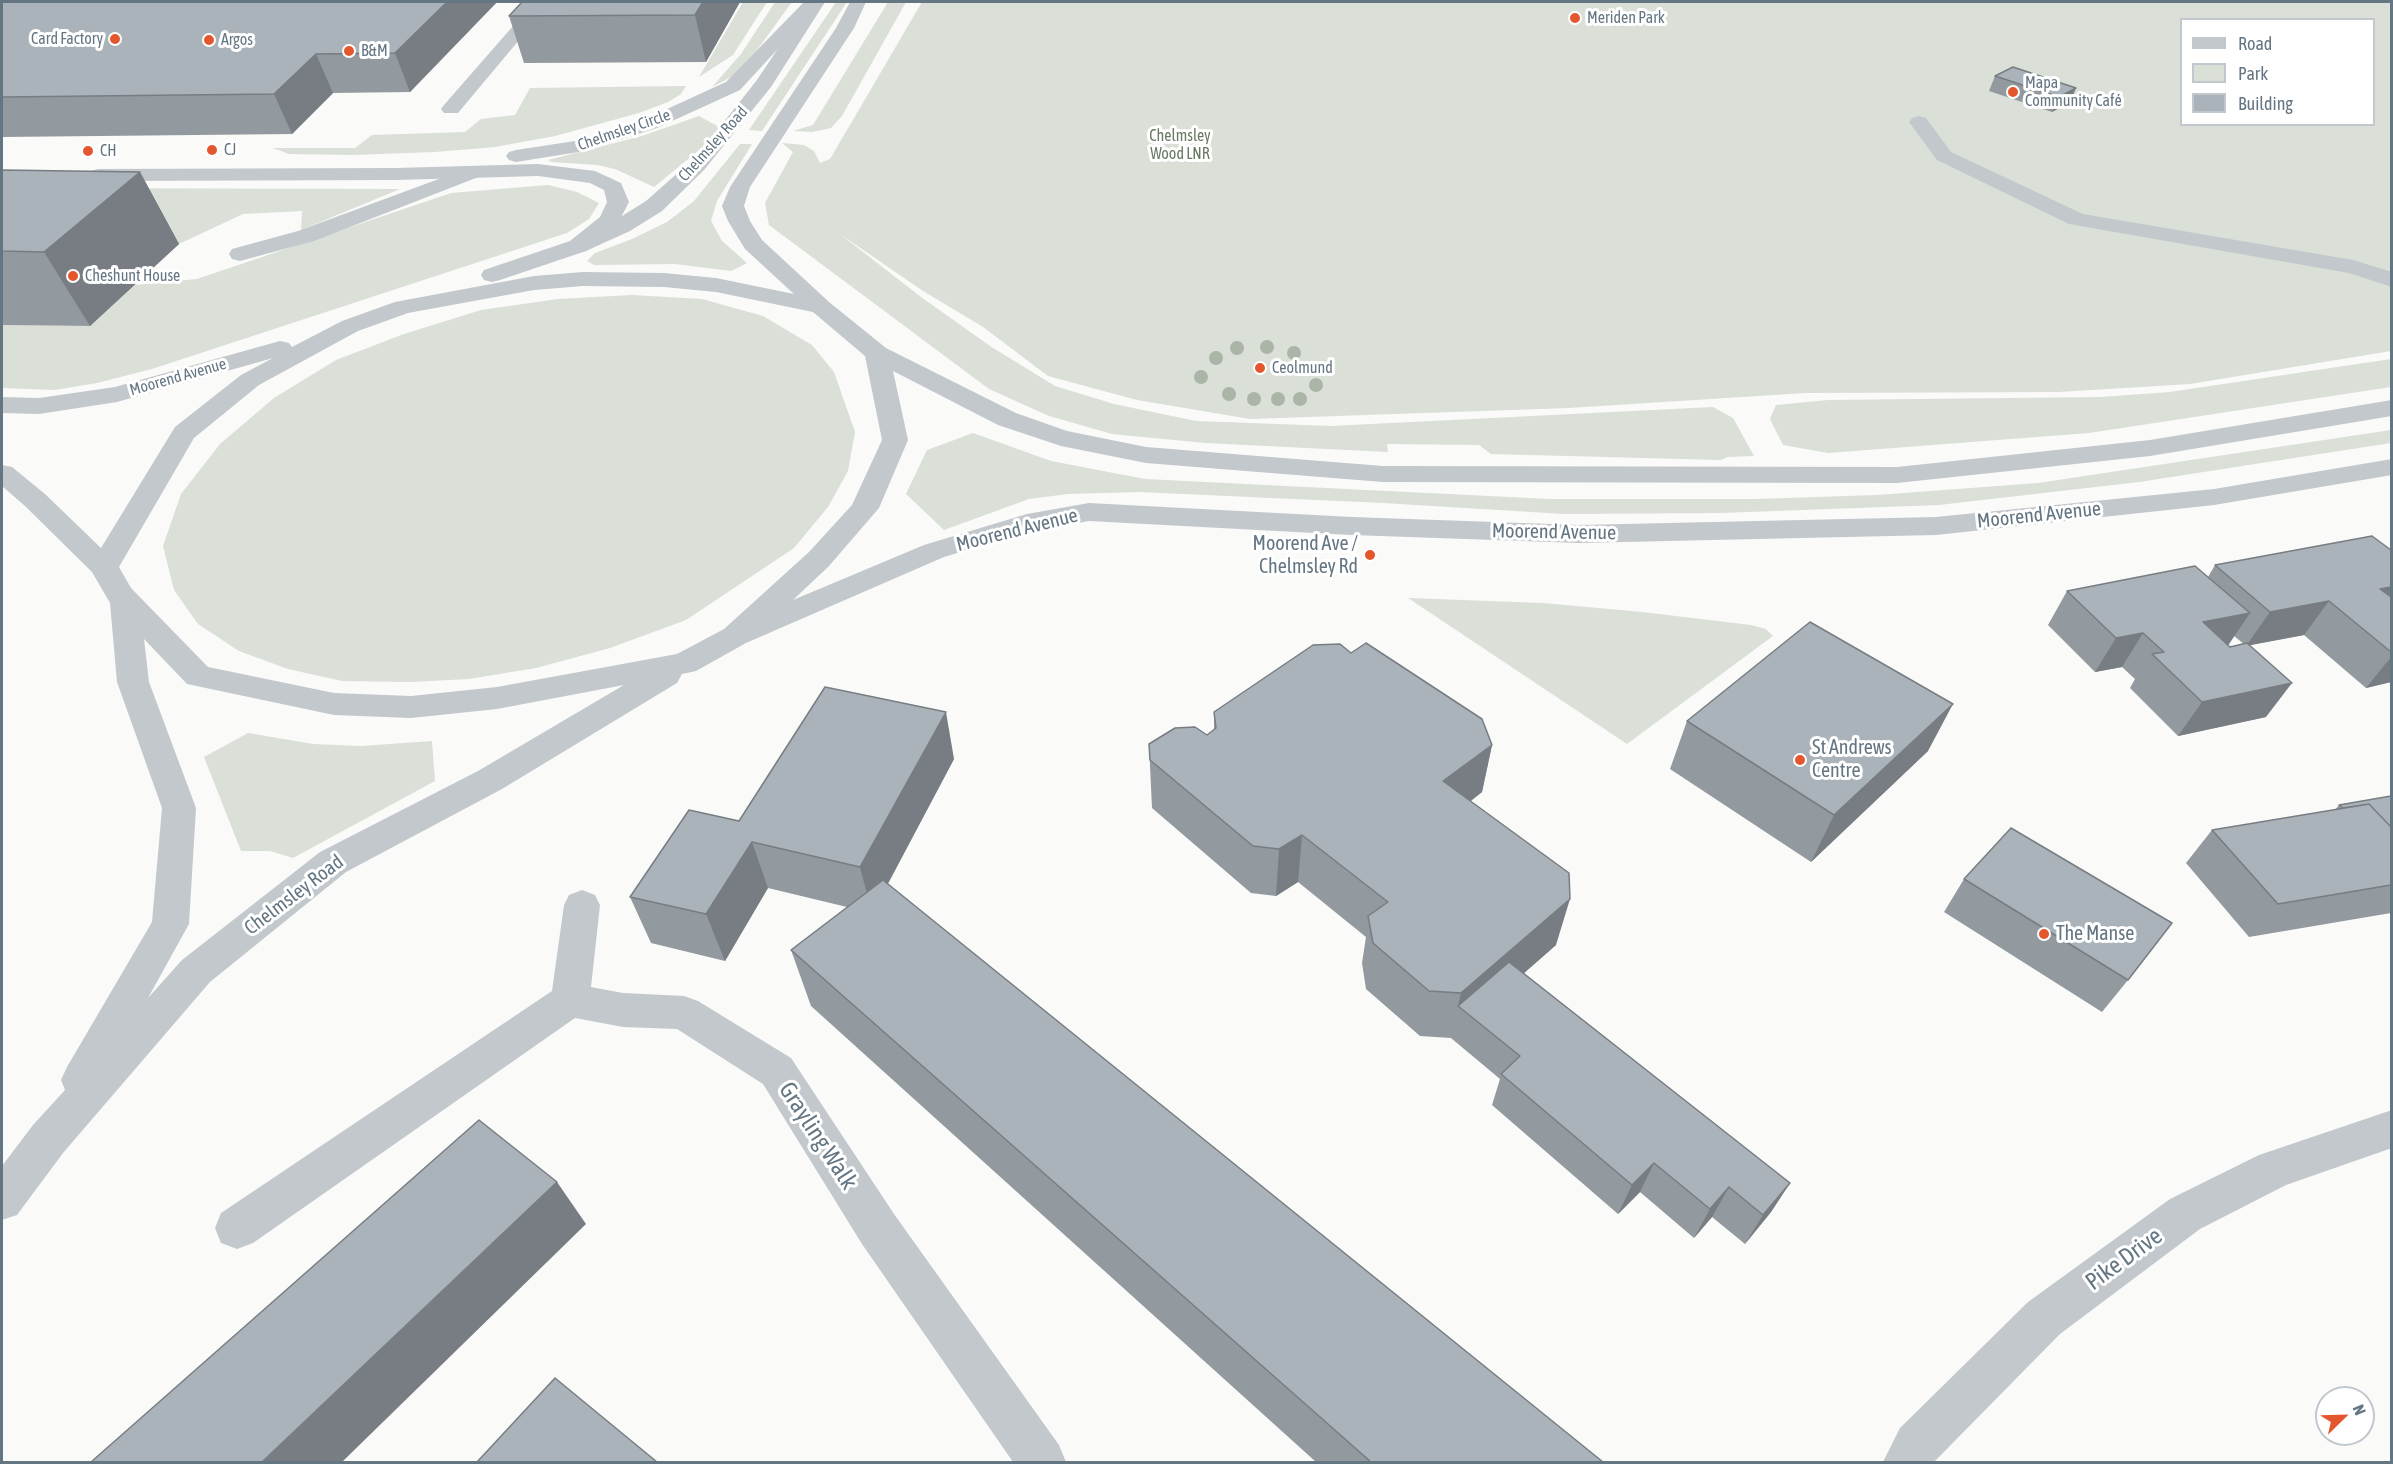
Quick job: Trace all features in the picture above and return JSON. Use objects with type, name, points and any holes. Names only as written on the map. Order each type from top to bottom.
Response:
[{"type":"street","points":[[451,109],[543,2]]},
{"type":"street","name":"Chelmsley Circle","points":[[396,174],[578,147],[651,124],[733,86],[815,2]]},
{"type":"street","name":"Chelmsley Road","points":[[403,307],[578,246],[622,226],[654,206],[697,166],[764,83],[815,2]]},
{"type":"street","name":"Chelmsley Road","points":[[821,307],[753,244],[733,206],[740,187],[844,28],[858,2]]},
{"type":"street","points":[[1919,122],[1944,156],[2077,219],[2353,267],[2391,280]]},
{"type":"street","name":"Chelmsley Circle","points":[[84,175],[396,174],[538,170],[595,177],[614,187],[618,202],[609,220],[578,246]]},
{"type":"street","points":[[240,254],[306,236],[474,172]]},
{"type":"street","points":[[104,567],[184,433],[250,380],[350,326],[403,307],[534,283],[583,279],[664,280],[716,285],[821,307],[877,353],[1007,419],[1061,438],[1146,455],[1383,474],[1897,475],[2150,448],[2391,408]]},
{"type":"street","name":"Moorend Avenue","points":[[2,405],[39,406],[117,394],[350,326]]},
{"type":"street","points":[[735,636],[819,559],[865,508],[895,440],[877,353]]},
{"type":"street","name":"Moorend Avenue","points":[[735,636],[934,551],[1027,523],[1089,512],[1352,526],[1579,534],[1936,526],[2214,497],[2391,467]]},
{"type":"street","points":[[2,473],[35,500],[104,567],[125,600],[198,676],[334,704],[411,707],[497,698],[685,663]]},
{"type":"street","name":"Chelmsley Road","points":[[48,1139],[170,924],[179,808],[133,682],[125,600]]},
{"type":"street","name":"Chelmsley Road","points":[[2,1200],[48,1139],[196,971],[333,862],[490,780],[685,663],[735,636]]},
{"type":"street","points":[[237,1228],[570,1000],[582,905]]},
{"type":"street","name":"Grayling Walk","points":[[570,1000],[623,1010],[684,1013],[777,1071],[878,1229],[1042,1462]]},
{"type":"street","name":"Pike Drive","points":[[1907,1462],[1917,1444],[2044,1318],[2185,1214],[2274,1169],[2391,1129]]},
{"type":"green space","points":[[743,2],[767,2],[733,55],[699,77]]},
{"type":"green space","points":[[775,2],[792,2],[757,50],[733,76],[712,87],[741,54]]},
{"type":"green space","points":[[836,2],[847,2],[762,131],[749,130]]},
{"type":"green space","points":[[888,2],[906,2],[842,116],[831,128],[812,132],[793,131],[813,125]]},
{"type":"green space","name":"Meriden Park","points":[[922,2],[2391,2],[2391,351],[2190,384],[2058,392],[1805,393],[1569,408],[1250,419],[1137,400],[1048,376],[983,327],[923,291],[840,234],[921,297],[990,346],[1055,386],[1114,404],[1196,421],[1331,426],[1713,407],[1733,418],[1754,456],[1728,457],[1721,460],[1491,454],[1479,445],[1387,444],[1388,452],[1205,443],[1112,434],[1049,416],[989,389],[769,225],[765,203],[793,152],[782,143],[804,145],[814,151],[820,163],[830,159]]},
{"type":"green space","points":[[686,86],[681,94],[668,102],[639,113],[555,136],[495,147],[352,155],[289,154],[273,148],[355,148],[372,135],[465,132],[481,119],[515,115],[530,88]]},
{"type":"green space","points":[[699,116],[721,128],[704,146],[654,187],[615,169],[548,160],[642,136]]},
{"type":"green space","points":[[740,144],[752,144],[717,201],[711,221],[722,241],[747,263],[731,271],[675,264],[594,265],[587,261],[595,253],[667,222],[694,201]]},
{"type":"green space","points":[[548,185],[577,192],[599,203],[589,219],[567,233],[152,369],[97,383],[55,390],[2,388],[2,325],[90,326],[135,285],[197,279],[451,193]]},
{"type":"green space","points":[[2,188],[400,189],[301,230],[302,211],[243,214],[179,244]]},
{"type":"green space","points":[[632,295],[702,299],[763,316],[812,345],[834,372],[855,432],[848,471],[828,507],[794,548],[686,620],[610,648],[536,668],[469,679],[410,682],[342,681],[288,669],[239,651],[198,624],[174,590],[163,546],[181,494],[220,444],[274,398],[336,360],[404,334],[481,310],[558,299]]},
{"type":"green space","points":[[2391,359],[2391,387],[2089,433],[1828,453],[1783,445],[1770,419],[1776,405],[1828,400],[2101,397],[2170,392]]},
{"type":"green space","points":[[2391,430],[2391,443],[2139,482],[1939,505],[1721,513],[1564,514],[1139,492],[1068,494],[1029,499],[944,530],[906,494],[927,450],[973,433],[1051,461],[1145,479],[1549,499],[1757,499],[1877,495],[2038,483]]},
{"type":"green space","points":[[1408,598],[1543,603],[1642,612],[1751,625],[1766,629],[1773,636],[1627,744]]},
{"type":"green space","points":[[248,733],[313,744],[361,746],[432,741],[435,781],[293,858],[270,851],[241,851],[204,757]]},
{"type":"building","points":[[2,2],[447,2],[395,53],[316,54],[274,94],[2,97]]},
{"type":"building","points":[[522,2],[703,2],[695,15],[509,16]]},
{"type":"building","points":[[2013,67],[2076,88],[2059,97],[1995,76]]},
{"type":"building","points":[[2,170],[140,172],[44,252],[2,251]]},
{"type":"building","points":[[2372,536],[2391,550],[2391,587],[2380,589],[2391,597],[2391,652],[2329,601],[2270,612],[2215,565]]},
{"type":"building","points":[[2195,566],[2250,613],[2203,622],[2230,647],[2247,643],[2292,683],[2202,702],[2152,654],[2164,652],[2143,633],[2116,638],[2067,591]]},
{"type":"building","points":[[1810,622],[1953,704],[1834,815],[1687,721]]},
{"type":"building","points":[[1366,643],[1482,719],[1492,745],[1443,781],[1569,873],[1570,899],[1461,993],[1429,991],[1373,943],[1368,916],[1388,902],[1302,835],[1279,849],[1253,846],[1150,760],[1149,744],[1175,728],[1195,727],[1207,735],[1216,728],[1214,712],[1313,645],[1340,644],[1351,653]]},
{"type":"building","points":[[825,687],[946,712],[860,867],[752,842],[706,914],[630,897],[689,810],[739,821]]},
{"type":"building","points":[[2391,796],[2391,827],[2369,804],[2343,808],[2339,805]]},
{"type":"building","points":[[2369,804],[2391,827],[2391,885],[2278,904],[2212,830]]},
{"type":"building","points":[[2011,828],[2172,923],[2128,980],[1964,879]]},
{"type":"building","points":[[883,880],[1603,1462],[1371,1462],[791,950]]},
{"type":"building","points":[[1509,962],[1790,1183],[1763,1215],[1729,1187],[1710,1209],[1654,1163],[1632,1185],[1501,1074],[1520,1056],[1458,1006]]},
{"type":"building","points":[[479,1120],[557,1182],[262,1462],[91,1462]]},
{"type":"building","points":[[555,1378],[657,1462],[477,1462]]},
{"type":"place","name":"Meriden Park","points":[[1575,18]]},
{"type":"place","name":"Card Factory","points":[[115,39]]},
{"type":"place","name":"Argos","points":[[209,40]]},
{"type":"place","name":"B&M","points":[[349,51]]},
{"type":"place","name":"Mapa Community Café","points":[[2013,92]]},
{"type":"place","name":"CJ","points":[[212,150]]},
{"type":"place","name":"CH","points":[[88,151]]},
{"type":"place","name":"Cheshunt House","points":[[73,276]]},
{"type":"place","name":"Ceolmund","points":[[1260,368]]},
{"type":"place","name":"Moorend Ave / Chelmsley Rd","points":[[1370,555]]},
{"type":"place","name":"St Andrews Centre","points":[[1800,760]]},
{"type":"place","name":"The Manse","points":[[2044,934]]},
{"type":"park label","name":"Chelmsley Wood LNR","points":[[1180,145]]}]
